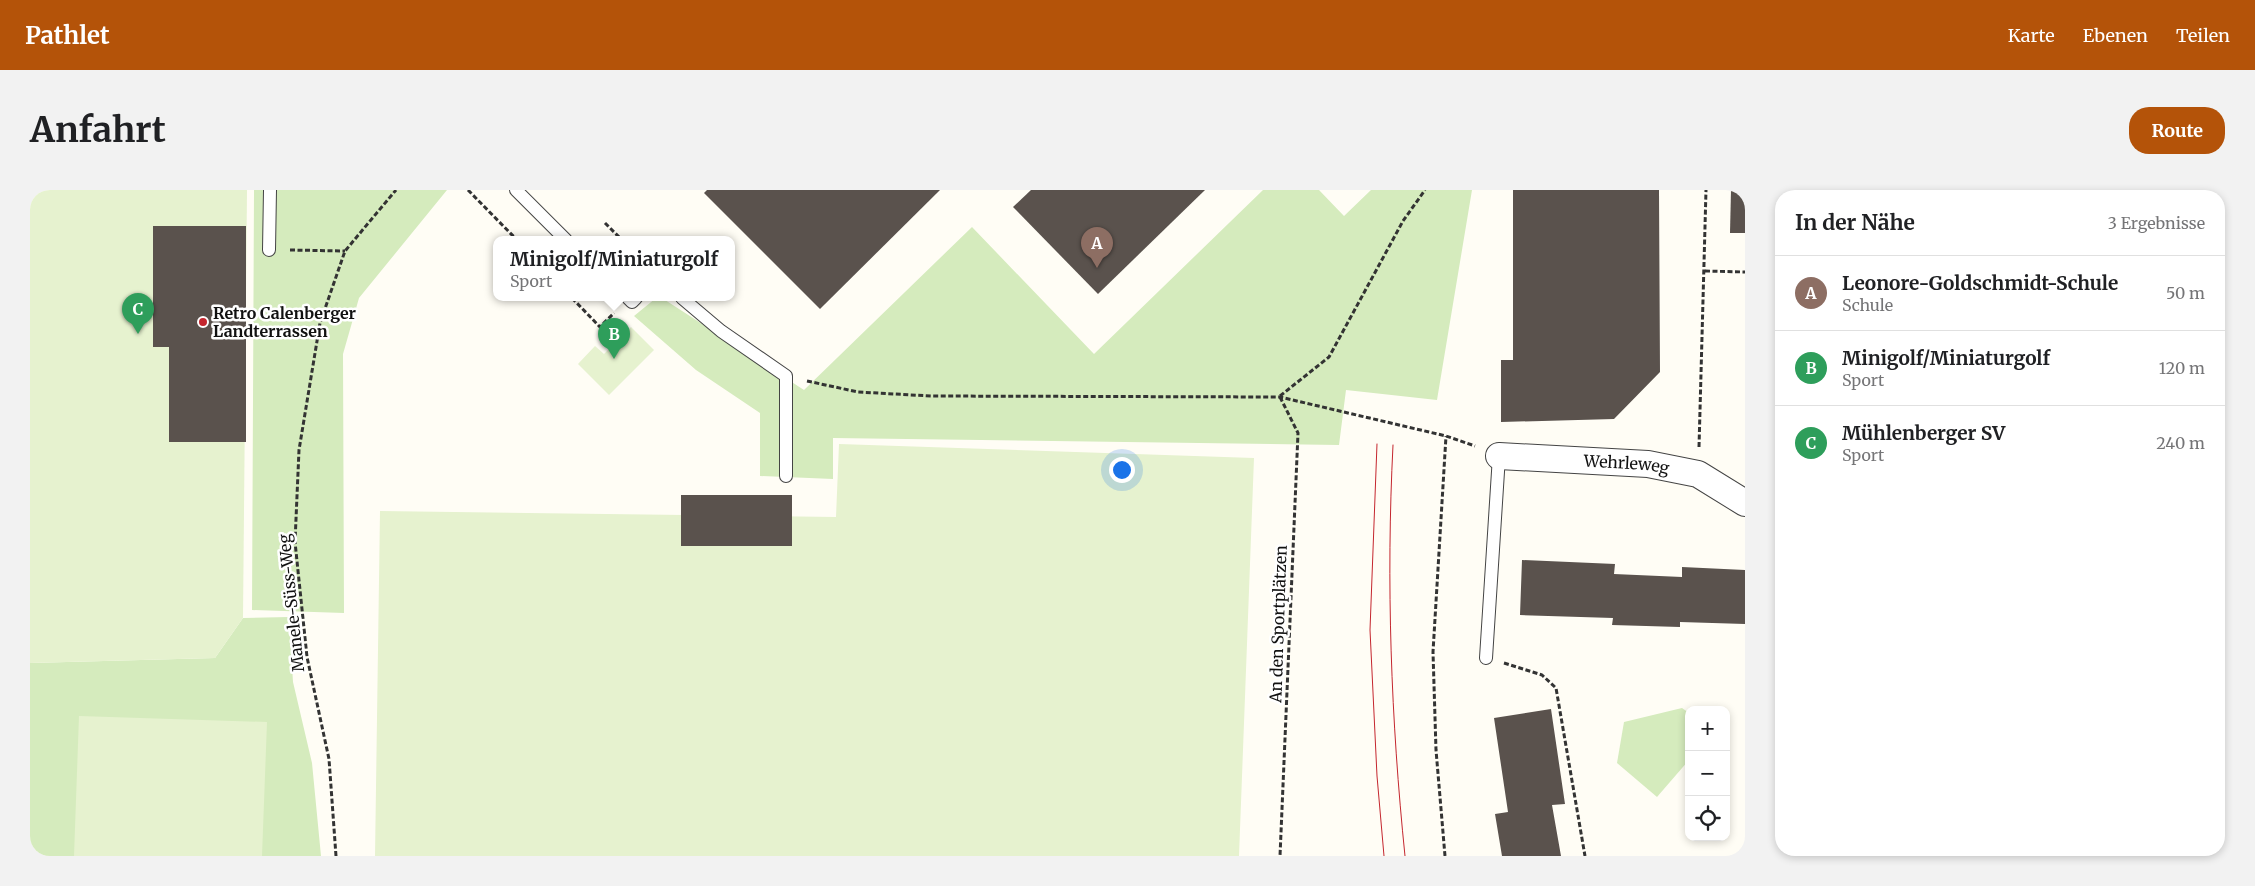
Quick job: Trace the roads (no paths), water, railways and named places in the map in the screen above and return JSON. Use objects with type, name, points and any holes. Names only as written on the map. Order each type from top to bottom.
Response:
[{"type":"street","name":"Wehrleweg","points":[[1499,456],[1648,464],[1698,474],[1745,503]]},
{"type":"lane","points":[[269,250],[270,190]]},
{"type":"lane","points":[[516,190],[562,236]]},
{"type":"lane","points":[[686,301],[721,331],[786,376],[786,476]]},
{"type":"lane","points":[[1486,658],[1499,456]]},
{"type":"tram line","points":[[1377,444],[1370,630],[1377,776],[1384,856]]},
{"type":"tram line","points":[[1393,445],[1390,548],[1391,651],[1396,754],[1405,856]]},
{"type":"place","name":"Leonore-Goldschmidt-Schule","points":[[1097,268]]},
{"type":"place","name":"Retro Calenberger Landterrassen","points":[[203,322]]},
{"type":"place","name":"Mühlenberger SV","points":[[138,334]]},
{"type":"place","name":"Minigolf/Miniaturgolf","points":[[614,359]]}]
